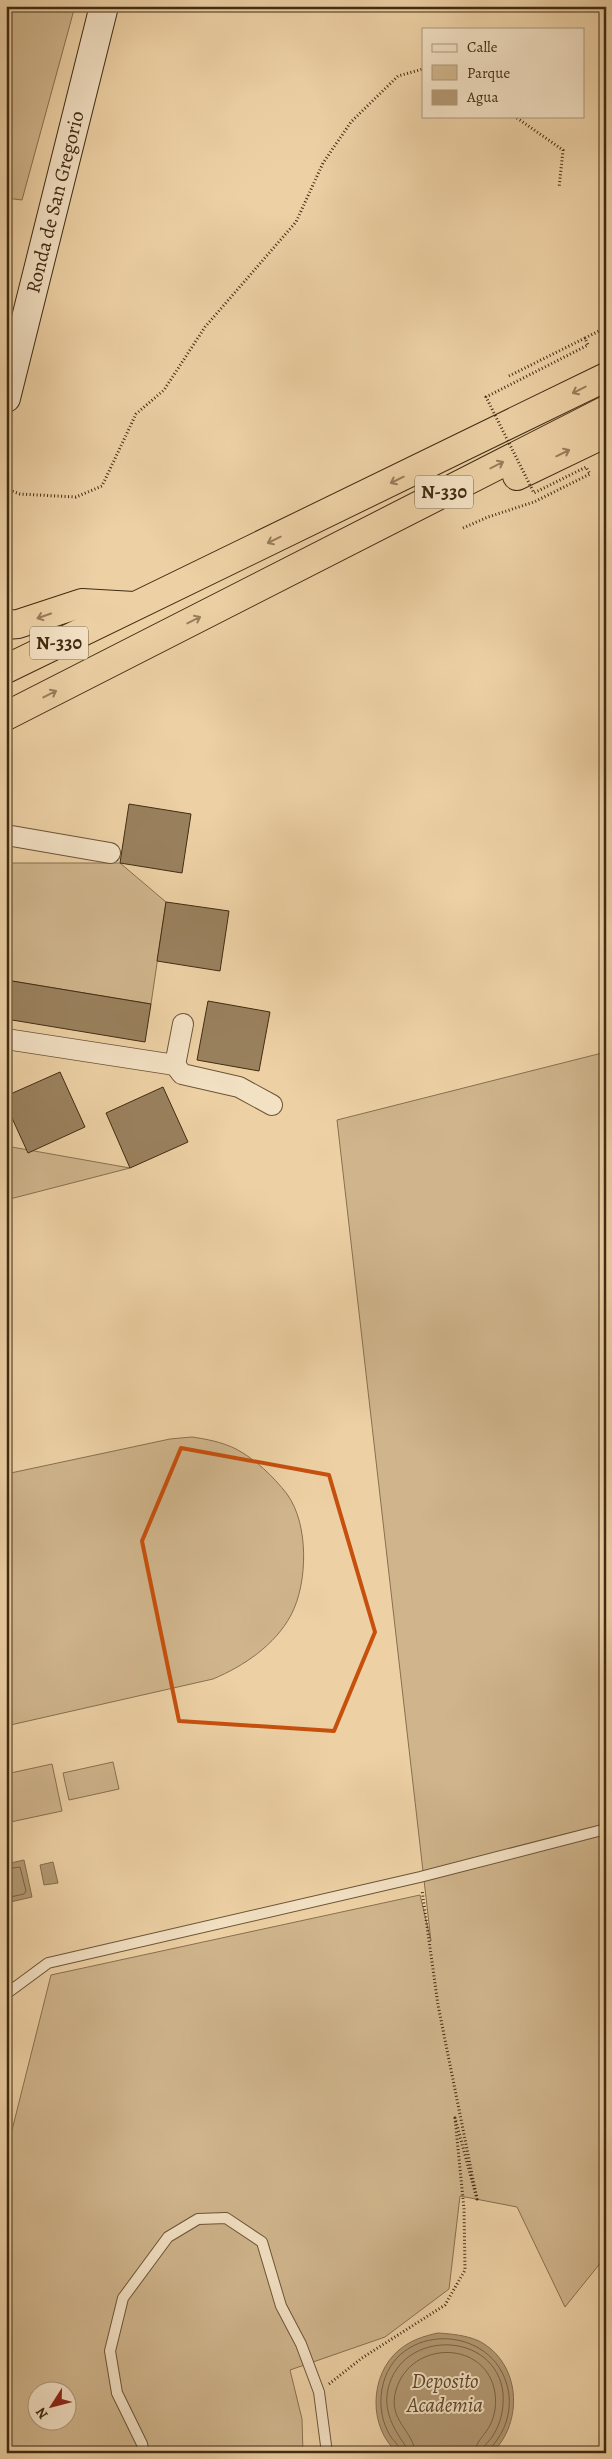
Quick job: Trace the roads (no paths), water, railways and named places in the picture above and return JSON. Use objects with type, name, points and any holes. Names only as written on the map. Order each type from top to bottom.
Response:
[{"type":"highway","name":"N-330","points":[[6,669],[606,377]]},
{"type":"highway","name":"N-330","points":[[6,716],[606,410]]},
{"type":"highway","points":[[283,575],[351,557],[606,432]]},
{"type":"highway","points":[[6,625],[18,624],[82,603],[136,606]]},
{"type":"street","name":"Ronda de San Gregorio","points":[[6,398],[104,6]]},
{"type":"street","points":[[6,835],[110,852]]},
{"type":"street","points":[[175,1065],[183,1024]]},
{"type":"street","points":[[6,1039],[175,1065],[182,1074],[239,1087],[272,1105]]},
{"type":"lane","points":[[6,1994],[48,1962],[420,1877],[606,1829]]},
{"type":"lane","points":[[144,2453],[142,2444],[117,2393],[110,2351],[123,2298],[168,2237],[198,2219],[226,2218],[262,2242],[281,2306],[301,2344],[319,2392],[327,2453]]},
{"type":"water","points":[[24,1860],[32,1897],[6,1903],[6,1864]]},
{"type":"water","points":[[53,1862],[58,1883],[44,1885],[40,1865]]},
{"type":"water","name":"Deposito Academia","points":[[438,2333],[464,2336],[479,2341],[493,2351],[503,2363],[510,2378],[513,2410],[509,2426],[502,2440],[492,2453],[398,2453],[388,2442],[381,2430],[376,2402],[382,2373],[389,2361],[399,2350],[408,2344]]}]
